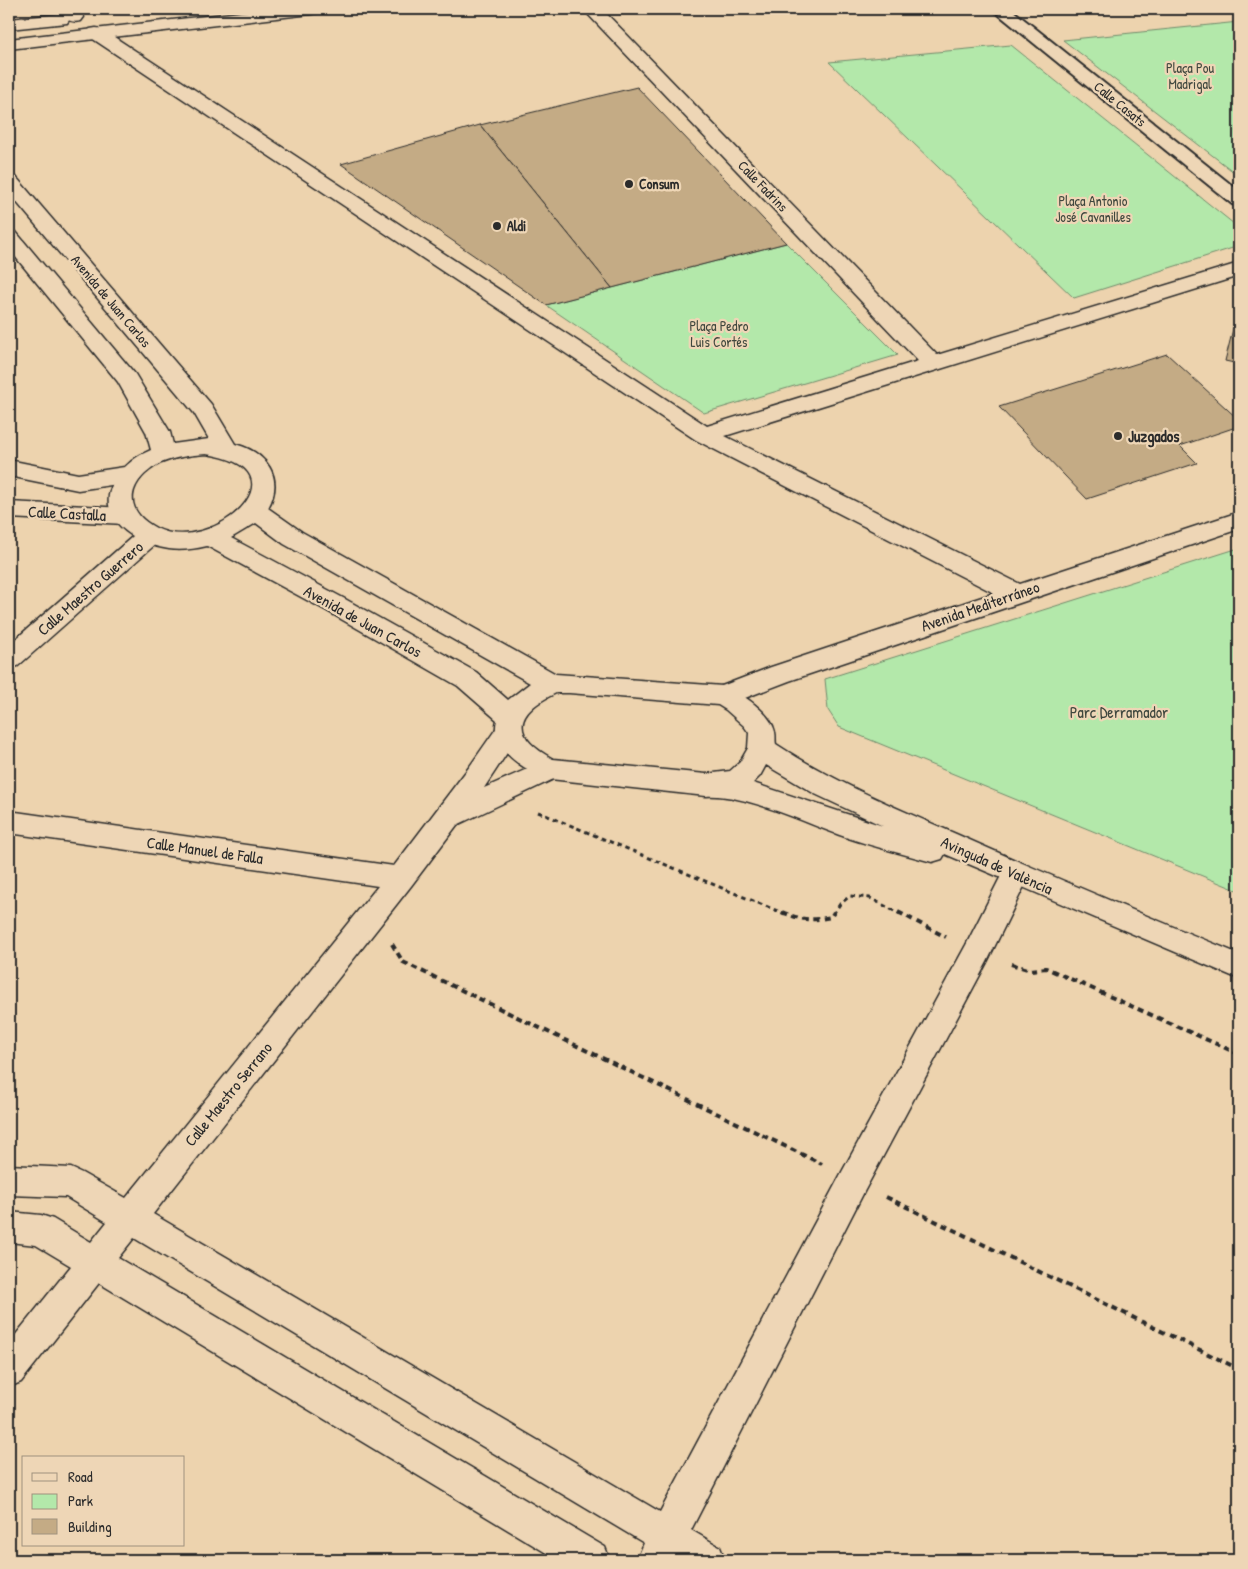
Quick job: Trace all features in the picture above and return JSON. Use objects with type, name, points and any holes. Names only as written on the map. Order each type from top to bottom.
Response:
[{"type":"street","points":[[9,44],[96,24],[311,9]]},
{"type":"street","name":"Calle Fadrins","points":[[592,9],[933,364]]},
{"type":"street","name":"Calle Casats","points":[[1001,9],[1239,200]]},
{"type":"street","points":[[9,24],[70,13],[96,24],[704,435],[1018,594]]},
{"type":"street","name":"Avenida de Juan Carlos","points":[[9,181],[203,409],[226,449]]},
{"type":"street","points":[[9,236],[127,379],[158,432],[164,453]]},
{"type":"street","points":[[704,435],[1239,269]]},
{"type":"street","points":[[206,446],[226,449],[244,456],[255,464],[262,474],[264,486],[262,498],[255,510],[244,521],[228,531],[208,538],[188,540],[149,536],[136,528],[125,516],[120,502],[122,488],[131,474],[146,462],[164,453],[185,447],[206,446]]},
{"type":"street","points":[[9,468],[78,482],[131,474]]},
{"type":"street","name":"Calle Castalla","points":[[9,510],[125,516]]},
{"type":"street","points":[[255,510],[293,538],[553,684],[569,683],[722,696],[745,712],[762,732],[762,749],[755,762],[740,778],[721,784],[706,785],[550,770]]},
{"type":"street","name":"Avenida Mediterráneo","points":[[722,696],[780,674],[1239,520]]},
{"type":"street","name":"Calle Maestro Guerrero","points":[[9,659],[149,536]]},
{"type":"street","name":"Avenida de Juan Carlos","points":[[208,538],[336,605],[467,679],[509,723],[522,752],[542,767],[550,770]]},
{"type":"street","name":"Calle Maestro Serrano","points":[[9,1370],[128,1218],[401,878],[480,773],[509,723],[529,698],[553,684]]},
{"type":"street","name":"Avinguda de València","points":[[762,749],[782,763],[870,808],[1016,874],[1239,967]]},
{"type":"street","name":"Calle Maestro Serrano","points":[[447,818],[550,770]]},
{"type":"street","points":[[661,1549],[854,1180],[977,953],[1016,874],[857,830],[781,802],[721,784]]},
{"type":"street","name":"Calle Manuel de Falla","points":[[9,822],[401,878]]},
{"type":"street","points":[[9,1180],[70,1183],[661,1549],[707,1560]]},
{"type":"street","points":[[9,1227],[40,1230],[592,1560]]},
{"type":"path","points":[[530,810],[548,815],[796,918],[812,921],[832,918],[840,904],[850,896],[870,898],[977,953],[1031,970],[1046,968],[1239,1054]]},
{"type":"path","points":[[393,936],[392,943],[403,962],[1239,1369]]},
{"type":"green space","name":"Plaça Pou Madrigal","points":[[1239,22],[1239,176],[1063,40]]},
{"type":"green space","name":"Plaça Antonio José Cavanilles","points":[[1011,45],[1239,228],[1239,246],[1074,298],[829,62]]},
{"type":"green space","name":"Plaça Pedro Luis Cortés","points":[[786,243],[898,355],[704,413],[546,305]]},
{"type":"green space","name":"Parc Derramador","points":[[1239,548],[1239,891],[839,727],[828,710],[825,679]]},
{"type":"building","name":"Consum","points":[[637,87],[786,243],[612,288],[480,125]]},
{"type":"building","name":"Aldi","points":[[480,125],[612,288],[546,305],[341,164]]},
{"type":"building","points":[[1239,305],[1239,364],[1225,361]]},
{"type":"building","name":"Juzgados","points":[[1167,354],[1239,420],[1239,426],[1180,446],[1197,463],[1087,499],[999,407]]},
{"type":"place","name":"Consum","points":[[629,184]]},
{"type":"place","name":"Aldi","points":[[497,226]]},
{"type":"place","name":"Juzgados","points":[[1118,436]]}]
